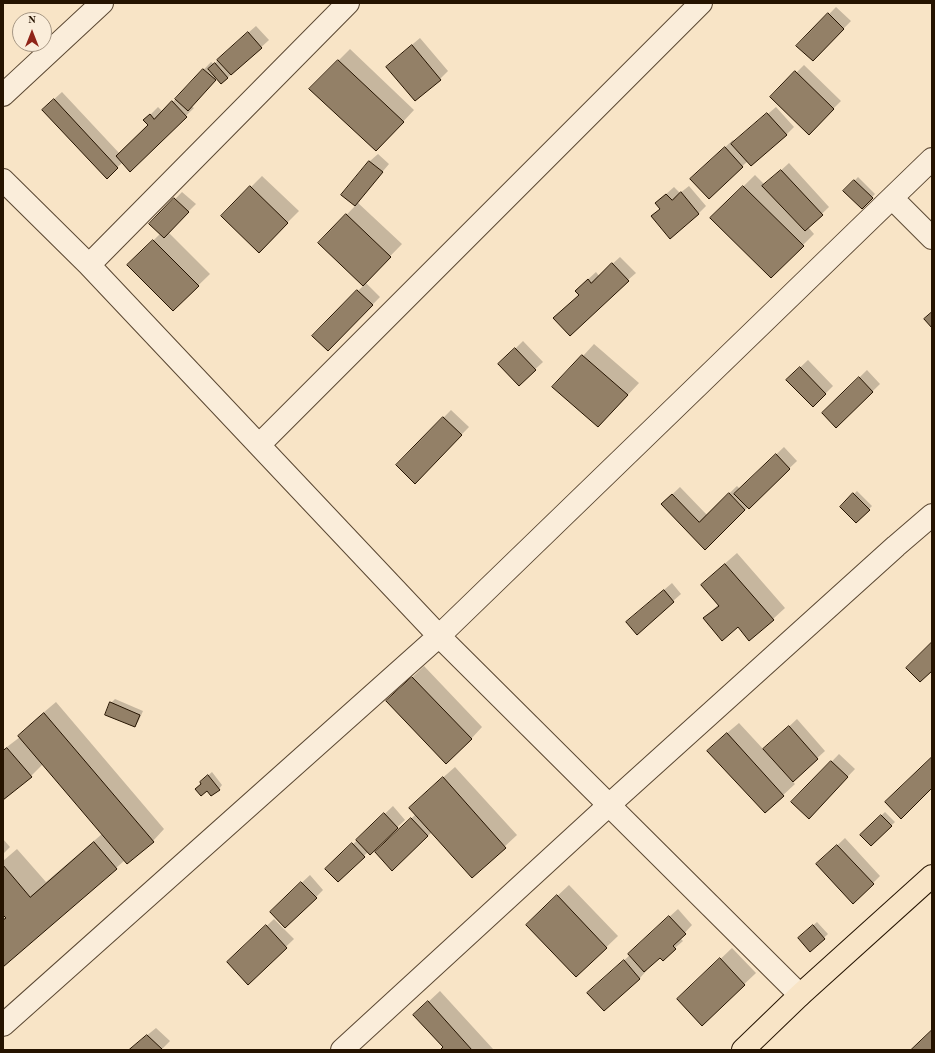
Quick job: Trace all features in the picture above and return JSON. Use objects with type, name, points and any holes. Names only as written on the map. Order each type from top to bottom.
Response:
[{"type":"main road","points":[[743,1050],[800,995],[932,876]]},
{"type":"street","points":[[3,95],[102,3]]},
{"type":"street","points":[[89,265],[348,3]]},
{"type":"street","points":[[259,445],[701,3]]},
{"type":"street","points":[[3,1025],[439,636],[932,159]]},
{"type":"street","points":[[3,180],[89,265],[439,636],[800,995]]},
{"type":"street","points":[[892,198],[932,238]]},
{"type":"street","points":[[342,1050],[609,805],[932,515]]},
{"type":"building","points":[[828,13],[844,29],[813,61],[796,46]]},
{"type":"building","points":[[248,32],[262,48],[231,75],[217,60]]},
{"type":"building","points":[[412,45],[441,80],[415,101],[386,67]]},
{"type":"building","points":[[338,60],[404,122],[376,151],[309,89]]},
{"type":"building","points":[[215,63],[228,78],[221,84],[208,69]]},
{"type":"building","points":[[203,69],[216,80],[188,111],[175,99]]},
{"type":"building","points":[[795,71],[834,109],[809,135],[770,97]]},
{"type":"building","points":[[54,99],[118,168],[107,179],[42,110]]},
{"type":"building","points":[[172,101],[187,117],[130,172],[116,156],[148,125],[143,120],[150,114],[154,119]]},
{"type":"building","points":[[767,113],[787,135],[751,166],[731,144]]},
{"type":"building","points":[[725,147],[743,167],[709,199],[690,179]]},
{"type":"building","points":[[369,161],[383,172],[355,206],[341,195]]},
{"type":"building","points":[[781,170],[823,215],[805,231],[762,186]]},
{"type":"building","points":[[854,180],[873,198],[862,209],[843,191]]},
{"type":"building","points":[[250,186],[288,223],[259,253],[221,216]]},
{"type":"building","points":[[743,186],[804,246],[771,278],[710,218]]},
{"type":"building","points":[[681,192],[699,214],[670,239],[651,216],[660,209],[655,203],[666,194],[672,200]]},
{"type":"building","points":[[174,198],[189,212],[164,238],[149,224]]},
{"type":"building","points":[[346,214],[391,257],[363,286],[318,243]]},
{"type":"building","points":[[153,240],[199,286],[173,311],[127,265]]},
{"type":"building","points":[[612,263],[629,281],[570,336],[553,318],[579,295],[575,291],[588,279],[591,283]]},
{"type":"building","points":[[357,290],[373,305],[328,351],[312,336]]},
{"type":"building","points":[[932,312],[932,328],[924,319]]},
{"type":"building","points":[[515,348],[536,370],[519,386],[498,364]]},
{"type":"building","points":[[582,355],[628,395],[598,427],[552,387]]},
{"type":"building","points":[[800,367],[826,394],[813,407],[786,380]]},
{"type":"building","points":[[859,377],[873,392],[836,428],[822,413]]},
{"type":"building","points":[[443,417],[462,435],[415,484],[396,465]]},
{"type":"building","points":[[776,454],[790,469],[749,509],[734,494]]},
{"type":"building","points":[[729,493],[745,510],[705,550],[661,504],[672,494],[699,522]]},
{"type":"building","points":[[853,493],[870,510],[856,523],[840,507]]},
{"type":"building","points":[[725,564],[774,620],[749,641],[738,627],[722,641],[703,618],[719,606],[701,585]]},
{"type":"building","points":[[664,590],[674,602],[637,635],[626,622]]},
{"type":"building","points":[[932,642],[932,671],[920,682],[906,668]]},
{"type":"building","points":[[412,677],[472,739],[446,764],[386,701]]},
{"type":"building","points":[[110,702],[140,715],[135,727],[105,715]]},
{"type":"building","points":[[44,713],[154,842],[127,864],[18,736]]},
{"type":"building","points":[[789,726],[818,759],[793,782],[763,749]]},
{"type":"building","points":[[727,733],[784,796],[765,813],[707,751]]},
{"type":"building","points":[[7,748],[32,777],[3,800],[3,751]]},
{"type":"building","points":[[932,757],[932,788],[901,819],[885,802]]},
{"type":"building","points":[[831,761],[848,777],[809,819],[791,802]]},
{"type":"building","points":[[208,775],[220,790],[211,796],[207,791],[201,796],[195,789]]},
{"type":"building","points":[[443,777],[506,848],[472,878],[409,808]]},
{"type":"building","points":[[384,813],[398,828],[370,855],[356,840]]},
{"type":"building","points":[[881,815],[892,826],[871,846],[860,835]]},
{"type":"building","points":[[411,818],[428,836],[392,871],[375,852]]},
{"type":"building","points":[[94,842],[117,869],[3,967],[3,920],[6,918],[3,915],[3,865],[30,897]]},
{"type":"building","points":[[352,843],[365,857],[338,882],[325,869]]},
{"type":"building","points":[[837,845],[874,884],[853,904],[816,864]]},
{"type":"building","points":[[301,882],[317,898],[285,928],[270,912]]},
{"type":"building","points":[[557,895],[607,948],[576,977],[526,925]]},
{"type":"building","points":[[669,916],[686,934],[673,946],[676,949],[663,961],[660,958],[644,972],[628,954]]},
{"type":"building","points":[[266,925],[287,948],[248,985],[227,962]]},
{"type":"building","points":[[813,925],[825,939],[810,952],[798,938]]},
{"type":"building","points":[[720,958],[745,985],[702,1026],[677,999]]},
{"type":"building","points":[[624,960],[640,979],[604,1011],[587,993]]},
{"type":"building","points":[[428,1001],[472,1050],[440,1050],[443,1047],[413,1015]]},
{"type":"building","points":[[932,1030],[932,1050],[911,1050]]},
{"type":"building","points":[[147,1035],[163,1050],[129,1050]]}]
